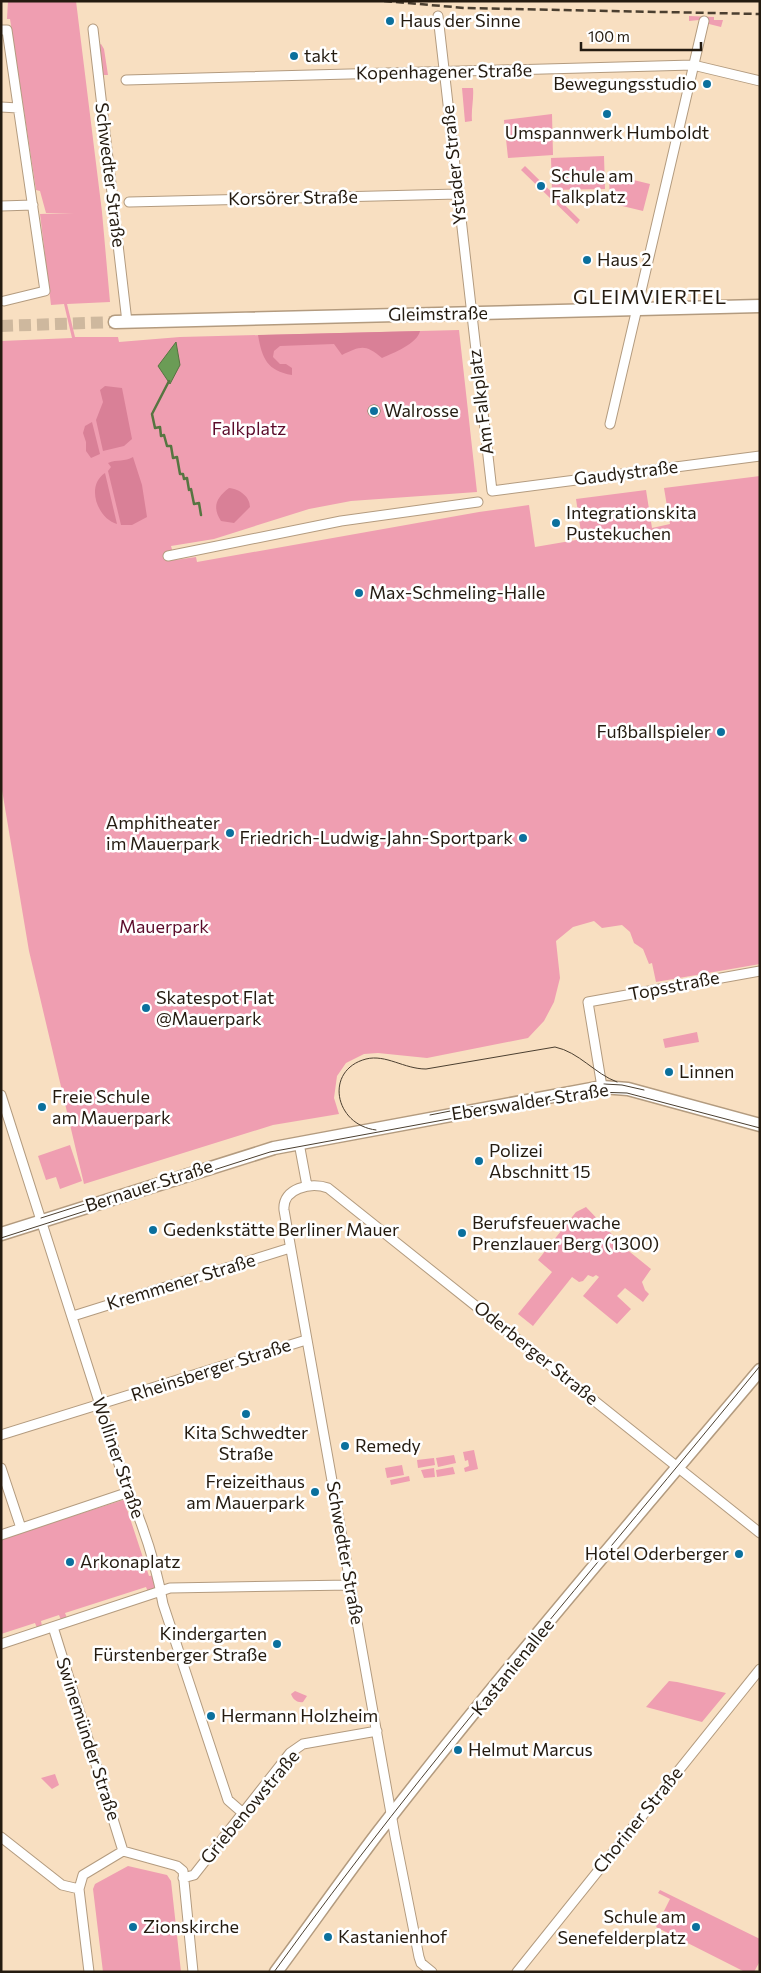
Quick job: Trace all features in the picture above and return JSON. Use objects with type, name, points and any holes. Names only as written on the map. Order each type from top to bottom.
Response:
[{"type":"street","name":"Ystader Straße","points":[[438,16],[471,313]]},
{"type":"street","points":[[610,424],[704,21]]},
{"type":"street","name":"Schwedter Straße","points":[[93,29],[121,322]]},
{"type":"street","points":[[1,30],[7,30],[45,291],[4,301]]},
{"type":"street","name":"Kopenhagener Straße","points":[[126,80],[693,66],[760,80]]},
{"type":"street","points":[[1,107],[18,108]]},
{"type":"street","name":"Korsörer Straße","points":[[129,202],[458,194]]},
{"type":"street","points":[[1,206],[33,205]]},
{"type":"street","name":"Gleimstraße","points":[[121,322],[760,306]]},
{"type":"street","name":"Am Falkplatz","points":[[471,313],[492,491]]},
{"type":"street","name":"Gaudystraße","points":[[492,491],[760,456]]},
{"type":"street","points":[[168,556],[341,521],[478,502]]},
{"type":"street","name":"Topsstraße","points":[[602,1087],[588,1002],[760,971]]},
{"type":"street","name":"Eberswalder Straße","points":[[298,1143],[602,1087],[628,1089],[760,1125]]},
{"type":"street","name":"Wolliner Straße","points":[[1,1095],[100,1404],[159,1580],[163,1604],[228,1800],[244,1814]]},
{"type":"street","points":[[298,1143],[307,1186]]},
{"type":"street","name":"Bernauer Straße","points":[[1,1234],[204,1169],[298,1143]]},
{"type":"street","name":"Schwedter Straße","points":[[307,1186],[290,1193],[283,1204],[392,1817],[419,1958],[421,1963],[432,1972]]},
{"type":"street","name":"Oderberger Straße","points":[[307,1186],[328,1188],[760,1533]]},
{"type":"street","name":"Kremmener Straße","points":[[73,1316],[290,1248]]},
{"type":"street","name":"Rheinsberger Straße","points":[[1,1435],[306,1340]]},
{"type":"street","name":"Kastanienallee","points":[[276,1972],[392,1817],[678,1467],[760,1370]]},
{"type":"street","points":[[1,1468],[20,1528]]},
{"type":"street","points":[[1,1535],[129,1492]]},
{"type":"street","points":[[1,1644],[170,1588],[351,1585]]},
{"type":"street","name":"Swinemünder Straße","points":[[53,1627],[123,1850]]},
{"type":"street","name":"Choriner Straße","points":[[517,1972],[760,1668]]},
{"type":"street","name":"Griebenowstraße","points":[[183,1878],[194,1875],[244,1814],[290,1753],[303,1744],[377,1732]]},
{"type":"street","points":[[1,1837],[62,1885],[79,1889]]},
{"type":"street","points":[[89,1972],[79,1889],[83,1875],[123,1850],[177,1866],[183,1871],[193,1972]]},
{"type":"green space","points":[[8,1],[76,1],[102,212],[110,302],[67,304],[75,337],[118,337],[119,342],[180,337],[459,330],[477,492],[351,501],[309,509],[214,539],[171,546],[175,560],[196,557],[197,562],[479,512],[529,505],[535,547],[582,539],[576,499],[646,490],[652,528],[670,524],[664,488],[760,476],[760,964],[656,982],[652,963],[649,964],[643,949],[634,943],[630,932],[622,925],[602,928],[594,921],[573,927],[556,941],[560,978],[554,1002],[544,1021],[528,1038],[427,1058],[378,1053],[364,1054],[346,1063],[337,1076],[334,1098],[339,1114],[273,1125],[84,1184],[29,951],[1,784],[1,341],[72,338],[64,304],[51,305],[40,214],[74,213],[46,213],[40,191],[36,190],[10,19],[7,19]]},
{"type":"green space","points":[[689,16],[714,17],[714,20],[723,20],[721,27],[709,24],[709,19],[689,21]]},
{"type":"green space","points":[[101,44],[104,49],[108,75],[102,75],[99,45]]},
{"type":"green space","points":[[462,88],[473,88],[472,121],[465,122]]},
{"type":"green space","points":[[552,114],[553,155],[508,158],[504,120]]},
{"type":"green space","points":[[604,156],[605,189],[552,190],[551,158]]},
{"type":"green space","points":[[525,166],[580,220],[577,224],[521,170]]},
{"type":"green space","points":[[609,174],[650,184],[643,211],[610,203]]},
{"type":"green space","points":[[697,1032],[699,1042],[665,1048],[663,1039]]},
{"type":"green space","points":[[70,1145],[82,1181],[60,1189],[56,1177],[46,1180],[38,1156]]},
{"type":"green space","points":[[586,1207],[625,1248],[651,1269],[642,1282],[649,1294],[643,1302],[625,1288],[617,1296],[631,1309],[617,1324],[583,1296],[599,1277],[588,1275],[583,1281],[579,1282],[572,1277],[533,1326],[518,1314],[552,1272],[538,1260],[576,1212]]},
{"type":"green space","points":[[474,1450],[478,1469],[465,1472],[464,1468],[469,1466],[468,1460],[465,1461],[463,1452]]},
{"type":"green space","points":[[454,1455],[456,1463],[438,1467],[436,1458]]},
{"type":"green space","points":[[434,1458],[435,1465],[418,1468],[417,1460]]},
{"type":"green space","points":[[402,1465],[404,1475],[387,1478],[385,1468]]},
{"type":"green space","points":[[453,1467],[455,1474],[437,1477],[436,1470]]},
{"type":"green space","points":[[434,1468],[435,1477],[424,1478],[421,1470]]},
{"type":"green space","points":[[409,1476],[410,1481],[391,1485],[390,1480]]},
{"type":"green space","name":"Arkonaplatz","points":[[128,1500],[131,1504],[126,1506],[149,1576],[155,1575],[156,1588],[148,1592],[146,1587],[65,1613],[67,1618],[61,1620],[59,1615],[41,1621],[42,1626],[37,1628],[35,1623],[1,1634],[1,1539]]},
{"type":"green space","points":[[669,1681],[726,1693],[702,1722],[646,1707]]},
{"type":"green space","points":[[295,1691],[307,1696],[303,1702],[293,1698],[291,1694]]},
{"type":"green space","points":[[55,1774],[59,1785],[52,1789],[41,1778]]},
{"type":"green space","points":[[128,1866],[167,1875],[171,1881],[181,1972],[103,1972],[93,1889],[95,1884]]},
{"type":"green space","points":[[660,1890],[760,1939],[760,1961],[754,1972],[745,1972],[656,1927],[670,1899],[658,1893]]},
{"type":"shaded area","points":[[420,331],[410,344],[382,358],[371,350],[363,348],[342,355],[334,344],[280,346],[274,351],[273,357],[280,364],[286,364],[292,368],[292,375],[271,367],[261,350],[258,335]]},
{"type":"shaded area","points":[[176,342],[180,365],[170,384],[158,366]]},
{"type":"shaded area","points":[[105,386],[122,388],[132,439],[124,446],[103,451],[96,420],[103,402],[100,390]]},
{"type":"shaded area","points":[[374,405],[380,411],[374,417],[368,411]]},
{"type":"shaded area","points":[[92,422],[100,454],[91,458],[86,451],[83,433],[85,426]]},
{"type":"shaded area","points":[[133,457],[142,485],[147,517],[132,525],[121,525],[108,471],[111,467],[108,463]]},
{"type":"shaded area","points":[[105,473],[117,524],[104,516],[96,502],[96,486],[99,479]]},
{"type":"shaded area","points":[[229,488],[244,494],[250,503],[250,507],[234,523],[221,521],[216,507],[218,499]]},
{"type":"waterway","points":[[169,381],[152,414],[155,428],[160,427],[161,436],[164,435],[167,446],[171,446],[173,458],[177,457],[180,474],[183,474],[184,479],[187,478],[194,504],[199,503],[201,515]]},
{"type":"tunnel","points":[[1,326],[115,322]]},
{"type":"tram line","points":[[376,1130],[362,1126],[351,1118],[343,1108],[339,1097],[340,1085],[344,1074],[353,1065],[366,1059],[381,1058],[410,1067],[426,1069],[555,1047],[572,1053],[601,1074],[617,1082]]},
{"type":"tram line","points":[[604,1084],[622,1085],[644,1090]]},
{"type":"tram line","points":[[1,1238],[270,1152],[595,1092],[627,1093],[760,1128]]},
{"type":"tram line","points":[[430,1115],[476,1106]]},
{"type":"tram line","points":[[41,1218],[151,1183]]},
{"type":"tram line","points":[[274,1972],[451,1741],[760,1366]]},
{"type":"railway","points":[[384,1],[465,8],[760,14]]},
{"type":"place","name":"Haus der Sinne","points":[[390,21]]},
{"type":"place","name":"takt","points":[[294,56]]},
{"type":"place","name":"Bewegungsstudio","points":[[707,84]]},
{"type":"place","name":"Umspannwerk Humboldt","points":[[607,114]]},
{"type":"place","name":"Schule am Falkplatz","points":[[541,186]]},
{"type":"place","name":"Haus 2","points":[[587,260]]},
{"type":"place","name":"Walrosse","points":[[374,411]]},
{"type":"place","name":"Integrationskita Pustekuchen","points":[[556,523]]},
{"type":"place","name":"Max-Schmeling-Halle","points":[[359,593]]},
{"type":"place","name":"Fußballspieler","points":[[721,732]]},
{"type":"place","name":"Amphitheater im Mauerpark","points":[[230,833]]},
{"type":"place","name":"Friedrich-Ludwig-Jahn-Sportpark","points":[[523,838]]},
{"type":"place","name":"Skatespot Flat @Mauerpark","points":[[146,1008]]},
{"type":"place","name":"Linnen","points":[[669,1072]]},
{"type":"place","name":"Freie Schule am Mauerpark","points":[[42,1107]]},
{"type":"place","name":"Polizei Abschnitt 15","points":[[479,1161]]},
{"type":"place","name":"Gedenkstätte Berliner Mauer","points":[[153,1230]]},
{"type":"place","name":"Berufsfeuerwache Prenzlauer Berg (1300)","points":[[462,1233]]},
{"type":"place","name":"Kita Schwedter Straße","points":[[246,1414]]},
{"type":"place","name":"Remedy","points":[[345,1446]]},
{"type":"place","name":"Freizeithaus am Mauerpark","points":[[315,1492]]},
{"type":"place","name":"Hotel Oderberger","points":[[739,1554]]},
{"type":"place","name":"Arkonaplatz","points":[[70,1562]]},
{"type":"place","name":"Kindergarten Fürstenberger Straße","points":[[277,1644]]},
{"type":"place","name":"Hermann Holzheim","points":[[211,1716]]},
{"type":"place","name":"Helmut Marcus","points":[[458,1750]]},
{"type":"place","name":"Zionskirche","points":[[133,1927]]},
{"type":"place","name":"Schule am Senefelderplatz","points":[[696,1927]]},
{"type":"place","name":"Kastanienhof","points":[[328,1937]]},
{"type":"district","name":"GLEIMVIERTEL","points":[[650,297]]},
{"type":"park label","name":"Falkplatz","points":[[249,429]]},
{"type":"park label","name":"Mauerpark","points":[[164,927]]}]
